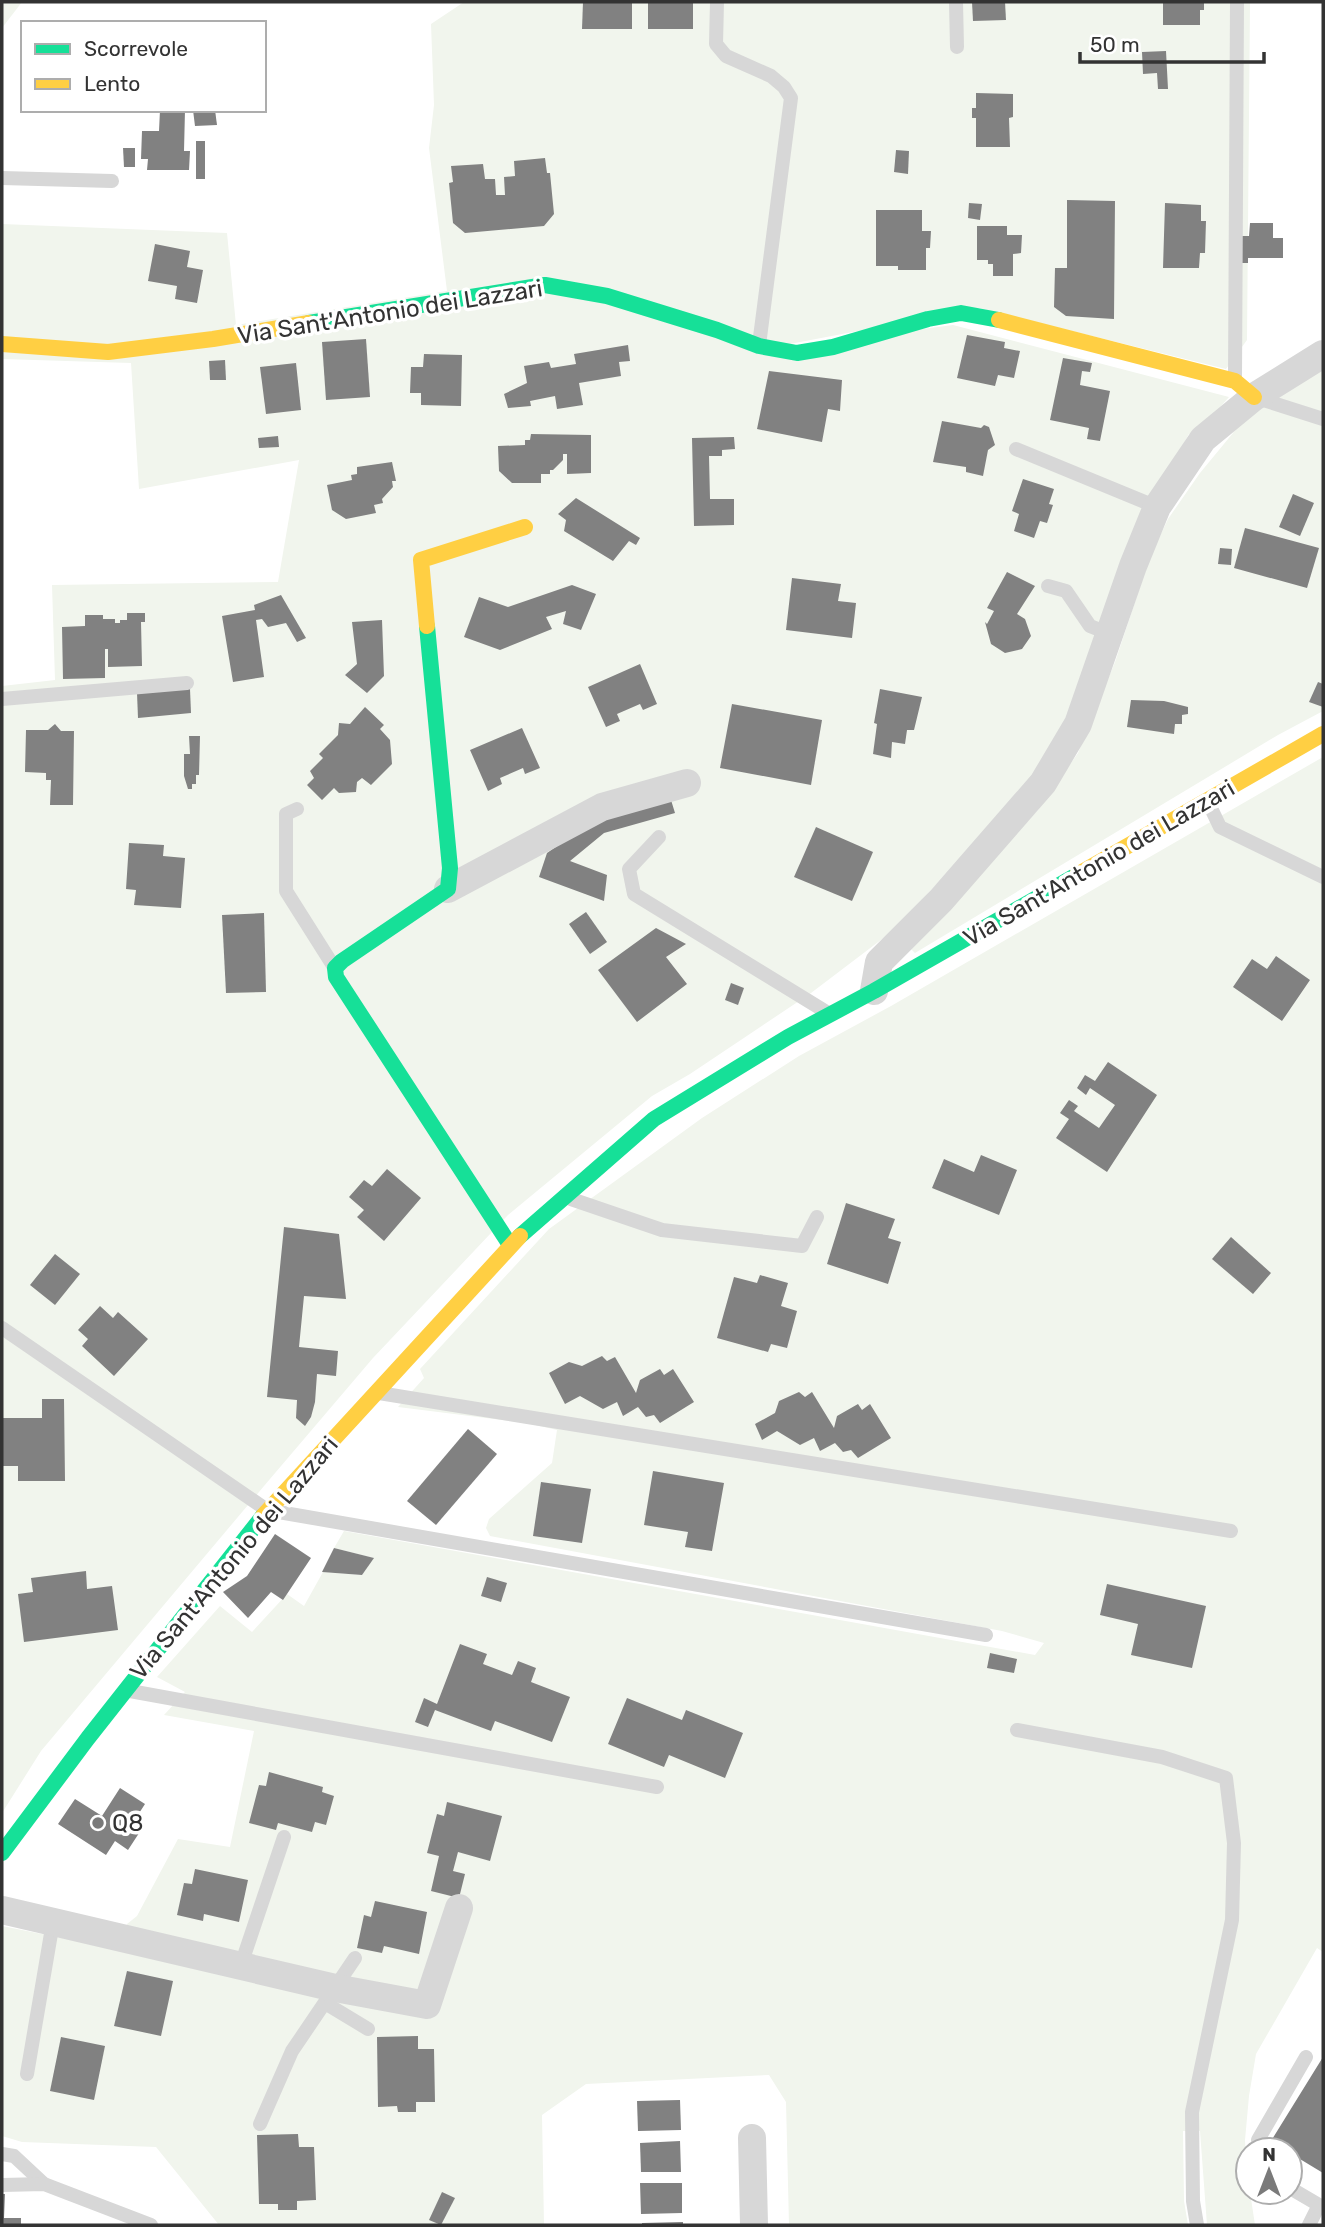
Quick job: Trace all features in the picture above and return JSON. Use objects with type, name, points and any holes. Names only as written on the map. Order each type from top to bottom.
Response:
[{"type":"street","name":"Via Sant'Antonio dei Lazzari","points":[[2,344],[108,352],[213,339],[545,285],[607,296],[759,346],[797,353],[834,347],[928,319],[961,313],[988,317],[1244,389]]},
{"type":"street","name":"Via Sant'Antonio dei Lazzari","points":[[874,991],[879,961],[941,900],[1043,783],[1078,724],[1157,507],[1203,439],[1244,389],[1323,354]]},
{"type":"street","points":[[448,889],[450,867],[421,560],[525,527]]},
{"type":"street","name":"Via Sant'Antonio dei Lazzari","points":[[2,1853],[125,1690],[267,1510],[510,1245],[654,1119],[829,1013],[874,991],[1323,734]]},
{"type":"street","points":[[510,1245],[336,977],[335,968],[448,889],[602,807],[687,783]]},
{"type":"street","points":[[2,1910],[241,1965],[330,1996],[428,2005],[459,1908]]},
{"type":"street","points":[[752,2138],[754,2225]]},
{"type":"lane","points":[[717,2],[716,44],[726,56],[772,76],[791,98],[759,346]]},
{"type":"lane","points":[[956,2],[957,47]]},
{"type":"lane","points":[[1237,2],[1244,389],[1323,419]]},
{"type":"lane","points":[[2,178],[112,181]]},
{"type":"lane","points":[[1016,449],[1157,507]]},
{"type":"lane","points":[[1048,586],[1066,591],[1090,626],[1110,634]]},
{"type":"lane","points":[[2,699],[187,683]]},
{"type":"lane","points":[[1208,801],[1220,827],[1323,877]]},
{"type":"lane","points":[[297,809],[286,814],[286,891],[335,968]]},
{"type":"lane","points":[[659,837],[629,869],[634,894],[829,1013]]},
{"type":"lane","points":[[566,1197],[662,1230],[803,1245],[817,1216]]},
{"type":"lane","points":[[2,1328],[267,1510],[986,1634]]},
{"type":"lane","points":[[374,1392],[1231,1531]]},
{"type":"lane","points":[[125,1690],[657,1787]]},
{"type":"lane","points":[[1017,1730],[1163,1757],[1226,1778],[1234,1843],[1233,1920],[1192,2112],[1193,2201],[1197,2225]]},
{"type":"lane","points":[[241,1965],[284,1837]]},
{"type":"lane","points":[[27,2074],[53,1922]]},
{"type":"lane","points":[[260,2124],[292,2051],[355,1958]]},
{"type":"lane","points":[[330,1996],[368,2029]]},
{"type":"lane","points":[[1260,2136],[1306,2057]]},
{"type":"lane","points":[[2,2154],[14,2156],[44,2184],[151,2225]]},
{"type":"lane","points":[[2,2185],[44,2184]]},
{"type":"lane","points":[[1304,2197],[1321,2206],[1309,2225]]},
{"type":"shaded area","points":[[2,2],[22,2],[2,28]]},
{"type":"shaded area","points":[[464,2],[1250,2],[1247,340],[1226,369],[979,308],[747,352],[953,325],[1229,397],[1197,434],[1189,434],[1156,492],[1070,721],[1036,777],[894,930],[811,993],[690,1074],[652,1096],[508,1215],[373,1358],[264,1486],[41,1751],[2,1813],[2,686],[55,680],[52,585],[278,582],[299,460],[139,489],[131,363],[2,359],[2,224],[227,233],[236,325],[447,291],[429,148],[434,105],[431,24]]},
{"type":"shaded area","points":[[1323,367],[1323,711],[1278,735],[915,953],[909,947],[1038,810],[1078,753],[1115,662],[1150,557],[1168,519],[1200,473],[1247,416]]},
{"type":"shaded area","points":[[1323,757],[1323,1952],[1317,1948],[1256,2054],[1245,2136],[1234,2136],[1234,2206],[1252,2206],[1255,2225],[1207,2225],[1200,2131],[1183,2131],[1184,2201],[1188,2225],[789,2225],[786,2102],[769,2075],[586,2084],[542,2115],[544,2225],[219,2225],[156,2147],[22,2142],[2,2136],[2,1926],[72,1940],[120,1943],[127,1924],[137,1916],[178,1839],[230,1847],[254,1731],[164,1715],[185,1692],[157,1677],[220,1606],[252,1632],[287,1594],[304,1606],[323,1572],[362,1575],[373,1558],[334,1548],[344,1531],[1035,1655],[1044,1643],[1002,1631],[490,1536],[486,1528],[489,1519],[552,1463],[557,1430],[527,1423],[398,1407],[424,1378],[420,1369],[549,1229],[702,1118],[799,1056],[891,1006]]},
{"type":"building","points":[[583,2],[632,2],[632,29],[582,29]]},
{"type":"building","points":[[648,2],[693,2],[693,29],[648,29]]},
{"type":"building","points":[[972,2],[1005,2],[1006,20],[973,21]]},
{"type":"building","points":[[1163,2],[1204,2],[1204,10],[1200,10],[1200,25],[1163,25]]},
{"type":"building","points":[[1166,51],[1168,89],[1158,89],[1157,73],[1143,74],[1142,52]]},
{"type":"building","points":[[976,93],[1013,94],[1013,117],[1009,118],[1010,147],[976,147],[976,118],[972,118],[972,108],[976,108]]},
{"type":"building","points":[[160,112],[185,112],[184,151],[190,151],[189,170],[147,170],[148,159],[141,159],[142,131],[159,131]]},
{"type":"building","points":[[193,112],[215,112],[217,125],[195,126]]},
{"type":"building","points":[[196,141],[205,141],[205,179],[196,179]]},
{"type":"building","points":[[123,148],[135,148],[135,167],[124,167]]},
{"type":"building","points":[[896,150],[909,151],[908,174],[894,172]]},
{"type":"building","points":[[545,158],[547,173],[550,173],[554,214],[544,226],[465,233],[453,223],[449,183],[453,182],[451,166],[483,164],[485,179],[495,179],[496,195],[505,195],[504,177],[515,176],[514,161]]},
{"type":"building","points":[[1067,200],[1115,201],[1114,319],[1066,316],[1054,307],[1055,268],[1067,268]]},
{"type":"building","points":[[969,203],[982,204],[980,220],[968,218]]},
{"type":"building","points":[[1165,203],[1201,205],[1201,221],[1206,221],[1205,253],[1200,253],[1199,268],[1163,268]]},
{"type":"building","points":[[876,210],[922,210],[922,231],[931,231],[930,248],[926,248],[926,270],[898,270],[898,266],[876,266]]},
{"type":"building","points":[[1250,223],[1273,223],[1273,238],[1283,238],[1283,258],[1248,258],[1248,263],[1242,263],[1242,236],[1249,236]]},
{"type":"building","points":[[977,226],[1007,226],[1007,235],[1022,235],[1021,253],[1013,254],[1013,276],[993,276],[993,264],[988,264],[988,260],[977,260]]},
{"type":"building","points":[[155,244],[190,251],[187,267],[203,270],[197,303],[175,299],[177,286],[148,281]]},
{"type":"building","points":[[967,335],[1005,342],[1004,348],[1020,351],[1014,378],[998,375],[995,386],[957,378]]},
{"type":"building","points":[[366,339],[370,397],[326,400],[322,342]]},
{"type":"building","points":[[628,345],[630,361],[619,362],[621,376],[579,383],[583,405],[557,409],[555,396],[530,401],[531,406],[508,408],[504,394],[527,383],[524,366],[549,362],[551,368],[576,364],[574,354]]},
{"type":"building","points":[[424,354],[462,355],[461,406],[421,405],[421,393],[410,393],[411,367],[423,367]]},
{"type":"building","points":[[1063,358],[1092,363],[1090,372],[1082,371],[1080,385],[1110,391],[1100,441],[1087,439],[1089,428],[1050,420]]},
{"type":"building","points":[[225,360],[226,380],[210,380],[209,361]]},
{"type":"building","points":[[296,363],[301,410],[266,414],[260,367]]},
{"type":"building","points":[[769,371],[842,380],[840,411],[828,409],[822,442],[757,429]]},
{"type":"building","points":[[942,421],[989,427],[995,445],[988,450],[983,476],[966,472],[966,467],[933,462]]},
{"type":"building","points":[[531,434],[591,435],[591,473],[567,474],[567,454],[563,454],[563,460],[550,470],[550,474],[541,474],[541,483],[512,483],[499,471],[498,446],[525,445],[525,440],[530,440]]},
{"type":"building","points":[[278,436],[279,447],[259,448],[258,438]]},
{"type":"building","points":[[734,437],[735,449],[722,450],[722,456],[709,456],[710,499],[734,499],[734,525],[694,526],[692,438]]},
{"type":"building","points":[[392,462],[396,481],[392,481],[393,487],[382,499],[383,503],[374,505],[376,513],[346,519],[332,510],[327,485],[352,480],[351,475],[357,474],[357,467]]},
{"type":"building","points":[[1023,479],[1054,489],[1049,504],[1053,505],[1047,523],[1040,521],[1034,538],[1014,531],[1019,514],[1012,511]]},
{"type":"building","points":[[1293,494],[1314,503],[1300,536],[1279,527]]},
{"type":"building","points":[[576,498],[640,538],[636,545],[629,541],[613,561],[564,531],[566,520],[558,514]]},
{"type":"building","points":[[1245,528],[1319,548],[1307,588],[1234,568]]},
{"type":"building","points":[[1220,548],[1232,549],[1231,565],[1218,564]]},
{"type":"building","points":[[1007,572],[1035,586],[1017,614],[1025,619],[1031,636],[1022,649],[1005,653],[991,644],[985,622],[987,624],[994,611],[987,608]]},
{"type":"building","points":[[792,578],[841,584],[838,601],[856,603],[852,638],[786,630]]},
{"type":"building","points":[[572,585],[596,594],[581,630],[563,624],[566,611],[546,617],[552,629],[500,650],[464,637],[479,597],[508,607]]},
{"type":"building","points":[[281,595],[306,638],[297,642],[286,623],[268,627],[262,619],[256,620],[264,677],[233,682],[222,616],[255,610],[254,605]]},
{"type":"building","points":[[127,613],[145,613],[145,622],[141,622],[142,666],[108,667],[108,649],[105,649],[105,678],[63,679],[62,627],[85,626],[85,615],[103,615],[103,619],[115,619],[115,623],[120,623],[120,620],[127,620]]},
{"type":"building","points":[[382,620],[384,676],[367,693],[345,675],[357,664],[352,622]]},
{"type":"building","points":[[640,664],[657,704],[643,710],[640,704],[617,714],[620,721],[606,727],[588,687]]},
{"type":"building","points":[[1318,682],[1323,684],[1323,707],[1309,702]]},
{"type":"building","points":[[190,689],[191,713],[138,718],[137,693]]},
{"type":"building","points":[[880,689],[922,697],[914,730],[907,730],[905,744],[892,742],[891,758],[873,754],[877,724],[874,723]]},
{"type":"building","points":[[1131,700],[1164,701],[1188,707],[1188,714],[1182,715],[1182,724],[1175,724],[1174,734],[1127,727]]},
{"type":"building","points":[[732,704],[822,720],[811,785],[720,768]]},
{"type":"building","points":[[365,707],[384,725],[380,729],[390,740],[392,764],[371,785],[362,778],[357,782],[356,792],[339,793],[334,788],[322,800],[307,785],[314,778],[310,771],[323,758],[319,754],[338,735],[339,723],[350,724]]},
{"type":"building","points":[[55,724],[61,731],[74,731],[73,805],[50,805],[51,780],[46,780],[46,773],[25,772],[26,730],[48,730]]},
{"type":"building","points":[[522,728],[540,768],[525,774],[523,768],[500,778],[502,784],[488,791],[470,750]]},
{"type":"building","points":[[189,736],[200,736],[199,775],[196,775],[196,784],[192,784],[192,789],[188,789],[184,776],[184,754],[190,754]]},
{"type":"building","points":[[671,800],[675,813],[604,833],[570,861],[607,875],[604,901],[539,877],[547,853],[599,817]]},
{"type":"building","points":[[816,827],[873,852],[852,901],[794,877]]},
{"type":"building","points":[[129,843],[164,845],[163,856],[185,858],[181,908],[134,905],[136,890],[126,889]]},
{"type":"building","points":[[586,912],[607,942],[590,954],[569,924]]},
{"type":"building","points":[[264,913],[266,992],[226,993],[222,915]]},
{"type":"building","points":[[656,928],[686,944],[666,957],[687,984],[637,1022],[598,970]]},
{"type":"building","points":[[1276,956],[1310,980],[1282,1021],[1233,987],[1252,959],[1267,969]]},
{"type":"building","points":[[731,983],[744,988],[738,1005],[725,1000]]},
{"type":"building","points":[[1108,1062],[1157,1095],[1107,1172],[1056,1138],[1069,1119],[1060,1113],[1069,1100],[1078,1106],[1074,1111],[1099,1128],[1115,1105],[1090,1088],[1086,1095],[1077,1088],[1085,1075],[1095,1081]]},
{"type":"building","points":[[981,1155],[1017,1170],[999,1215],[932,1188],[944,1159],[974,1172]]},
{"type":"building","points":[[387,1169],[421,1198],[384,1241],[357,1217],[364,1210],[349,1197],[364,1180],[372,1186]]},
{"type":"building","points":[[846,1203],[895,1219],[888,1238],[901,1242],[888,1284],[827,1264]]},
{"type":"building","points":[[284,1227],[339,1234],[346,1299],[304,1296],[299,1347],[338,1351],[336,1376],[317,1374],[315,1402],[305,1426],[296,1418],[297,1400],[267,1397]]},
{"type":"building","points":[[1231,1237],[1271,1273],[1253,1294],[1212,1259]]},
{"type":"building","points":[[55,1254],[80,1274],[55,1305],[30,1285]]},
{"type":"building","points":[[760,1275],[788,1283],[781,1306],[797,1311],[787,1348],[771,1344],[768,1352],[717,1338],[734,1277],[757,1283]]},
{"type":"building","points":[[100,1306],[113,1318],[118,1312],[148,1339],[114,1376],[82,1346],[88,1339],[78,1330]]},
{"type":"building","points":[[602,1356],[607,1361],[615,1357],[636,1393],[640,1380],[660,1369],[664,1375],[673,1369],[694,1402],[660,1423],[654,1415],[646,1417],[638,1407],[623,1416],[617,1402],[603,1409],[580,1396],[565,1404],[549,1373],[569,1362],[582,1366]]},
{"type":"building","points":[[799,1392],[805,1397],[812,1392],[834,1428],[837,1416],[858,1404],[862,1410],[870,1404],[891,1438],[858,1458],[851,1450],[843,1452],[835,1443],[820,1451],[814,1438],[800,1445],[777,1431],[762,1440],[755,1424],[775,1413],[779,1401]]},
{"type":"building","points":[[42,1399],[64,1399],[65,1481],[18,1481],[18,1466],[2,1466],[2,1418],[42,1418]]},
{"type":"building","points":[[468,1429],[497,1454],[436,1525],[407,1501]]},
{"type":"building","points":[[653,1471],[724,1483],[712,1551],[685,1547],[688,1532],[644,1525]]},
{"type":"building","points":[[541,1482],[591,1489],[582,1543],[533,1536]]},
{"type":"building","points":[[275,1534],[311,1558],[283,1600],[271,1592],[248,1618],[223,1592],[247,1576]]},
{"type":"building","points":[[334,1548],[374,1558],[362,1575],[322,1572]]},
{"type":"building","points":[[86,1571],[87,1589],[112,1586],[118,1630],[24,1642],[18,1594],[33,1592],[31,1578]]},
{"type":"building","points":[[487,1577],[507,1583],[501,1602],[481,1596]]},
{"type":"building","points":[[1107,1584],[1206,1606],[1192,1668],[1131,1655],[1138,1624],[1100,1615]]},
{"type":"building","points":[[460,1644],[487,1654],[483,1664],[512,1675],[518,1661],[536,1668],[531,1682],[570,1697],[552,1742],[495,1721],[491,1731],[435,1710],[428,1727],[415,1722],[424,1698],[437,1704]]},
{"type":"building","points":[[990,1653],[1017,1659],[1014,1673],[987,1668]]},
{"type":"building","points":[[627,1698],[682,1720],[686,1710],[743,1733],[725,1778],[669,1755],[664,1767],[608,1744]]},
{"type":"building","points":[[269,1772],[323,1787],[322,1792],[334,1796],[326,1825],[315,1822],[312,1832],[278,1823],[276,1830],[249,1823],[259,1785],[266,1786]]},
{"type":"building","name":"Q8","points":[[120,1788],[145,1804],[134,1821],[143,1827],[128,1850],[115,1841],[106,1855],[58,1824],[75,1799],[102,1816]]},
{"type":"building","points":[[447,1802],[502,1816],[490,1861],[458,1852],[453,1871],[465,1874],[459,1898],[431,1891],[439,1856],[427,1853],[437,1814],[444,1816]]},
{"type":"building","points":[[195,1869],[248,1880],[239,1922],[204,1914],[203,1921],[177,1915],[184,1883],[192,1884]]},
{"type":"building","points":[[375,1901],[427,1912],[419,1954],[384,1946],[382,1953],[357,1948],[364,1915],[371,1917]]},
{"type":"building","points":[[127,1971],[173,1981],[161,2036],[114,2026]]},
{"type":"building","points":[[418,2036],[418,2049],[434,2049],[435,2102],[416,2102],[416,2112],[398,2112],[397,2106],[378,2107],[377,2037]]},
{"type":"building","points":[[61,2037],[105,2046],[94,2100],[50,2091]]},
{"type":"building","points":[[1323,2057],[1323,2173],[1304,2161],[1304,2136],[1274,2136]]},
{"type":"building","points":[[680,2100],[681,2130],[638,2131],[637,2101]]},
{"type":"building","points":[[298,2134],[299,2147],[314,2147],[316,2200],[297,2201],[297,2210],[278,2210],[278,2204],[259,2204],[257,2135]]},
{"type":"building","points":[[680,2141],[681,2172],[641,2172],[640,2143]]},
{"type":"building","points":[[640,2183],[682,2183],[682,2213],[641,2214]]},
{"type":"building","points":[[442,2192],[455,2198],[441,2225],[429,2220]]},
{"type":"building","points":[[2,2194],[5,2194],[4,2218],[21,2218],[21,2225],[2,2225]]},
{"type":"building","points":[[683,2222],[683,2225],[642,2225],[642,2223]]},
{"type":"traffic: fast","points":[[309,323],[545,285],[607,296],[759,346],[797,353],[833,347],[928,319],[961,313],[999,320]]},
{"type":"traffic: fast","points":[[427,626],[450,868],[448,889],[342,961],[335,968],[336,977],[510,1245]]},
{"type":"traffic: fast","points":[[520,1236],[654,1119],[788,1037],[1077,875]]},
{"type":"traffic: fast","points":[[2,1853],[88,1738],[263,1516]]},
{"type":"traffic: slow","points":[[999,320],[1235,381],[1254,397]]},
{"type":"traffic: slow","points":[[2,344],[108,352],[213,339],[309,323]]},
{"type":"traffic: slow","points":[[427,626],[421,560],[525,527]]},
{"type":"traffic: slow","points":[[1077,875],[1323,734]]},
{"type":"traffic: slow","points":[[263,1516],[520,1236]]},
{"type":"place","name":"Q8","points":[[98,1823]]}]
